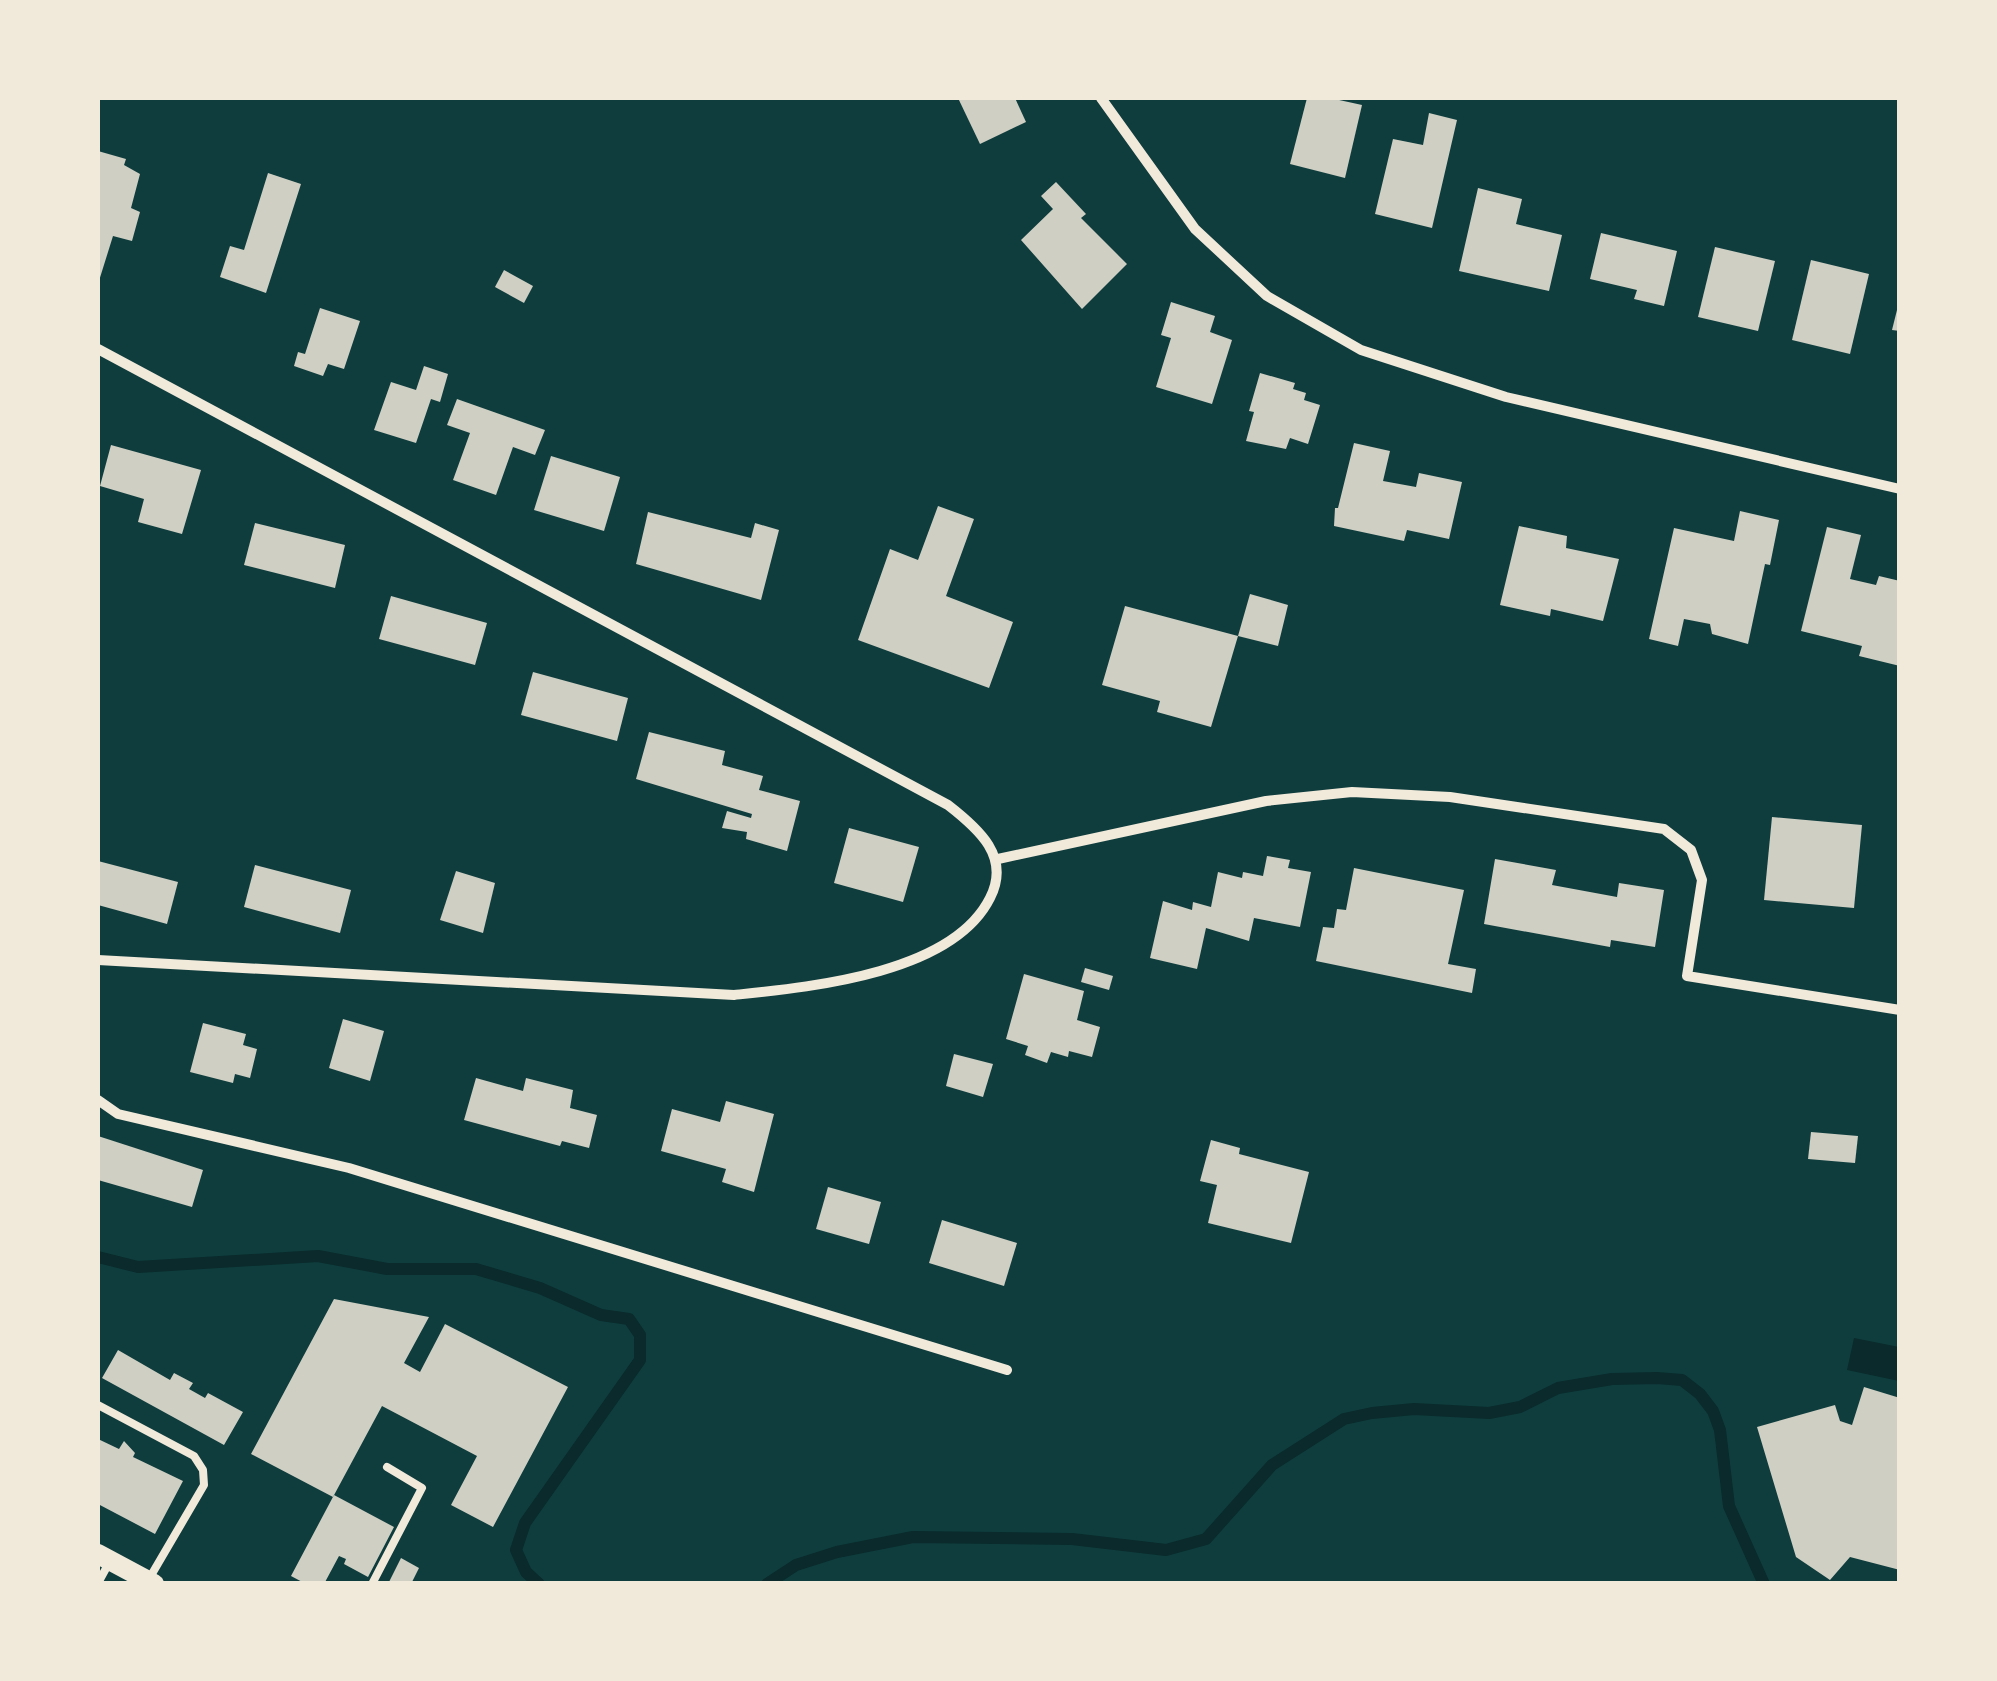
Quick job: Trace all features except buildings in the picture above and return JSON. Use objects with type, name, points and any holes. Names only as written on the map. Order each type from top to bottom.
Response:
[{"type":"main road","points":[[104,1558],[151,1582]]},
{"type":"street","points":[[1101,98],[1194,229],[1267,296],[1361,350],[1506,397],[1900,489]]},
{"type":"street","points":[[98,349],[948,805],[977,827],[998,859],[996,887],[980,917],[952,940],[898,964],[806,988],[734,995],[98,960]]},
{"type":"street","points":[[998,859],[1266,801],[1352,792],[1450,797],[1664,829],[1692,850],[1702,880],[1686,976],[1900,1010]]},
{"type":"street","points":[[98,1100],[118,1114],[349,1168],[1007,1370]]},
{"type":"lane","points":[[98,1406],[194,1456],[203,1470],[204,1485],[151,1582]]},
{"type":"lane","points":[[372,1584],[422,1488],[387,1467]]},
{"type":"lane","points":[[98,1583],[104,1558]]},
{"type":"water","points":[[1854,1338],[1899,1347],[1899,1381],[1847,1370]]},
{"type":"waterway","points":[[98,1257],[138,1267],[318,1256],[387,1269],[476,1269],[540,1288],[601,1315],[629,1319],[640,1335],[640,1360],[525,1523],[516,1550],[526,1572],[539,1584]]},
{"type":"waterway","points":[[767,1584],[796,1565],[837,1552],[913,1537],[1072,1539],[1166,1550],[1206,1539],[1272,1465],[1344,1419],[1414,1409],[1489,1413],[1520,1407],[1558,1388],[1612,1379],[1657,1378],[1682,1380],[1713,1411],[1720,1430],[1729,1506],[1764,1584]]}]
